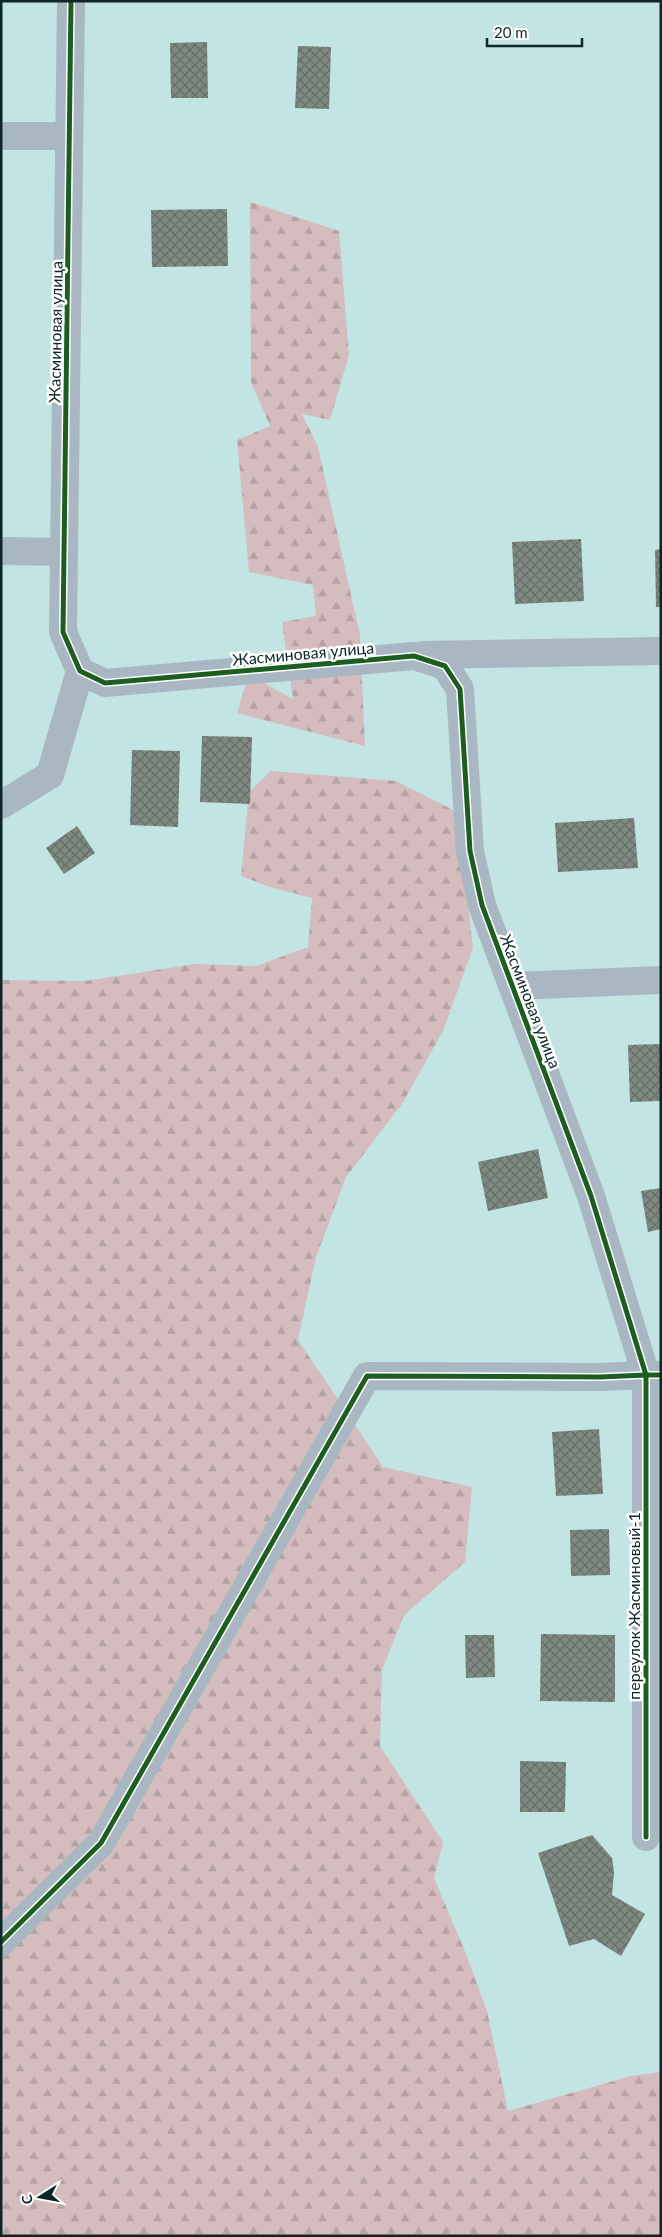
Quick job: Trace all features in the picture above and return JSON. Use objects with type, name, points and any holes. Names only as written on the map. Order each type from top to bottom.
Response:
[{"type":"street","name":"Жасминовая улица","points":[[71,1],[63,632],[80,671],[105,682],[414,656],[445,666],[460,689],[470,852],[482,905],[591,1196],[653,1375]]},
{"type":"street","points":[[1,136],[70,136]]},
{"type":"street","points":[[1,551],[64,552]]},
{"type":"street","points":[[414,656],[661,651]]},
{"type":"street","points":[[1,805],[50,775],[80,671]]},
{"type":"street","points":[[513,986],[661,980]]},
{"type":"street","points":[[1,1942],[102,1843],[367,1376],[600,1377],[653,1375]]},
{"type":"street","name":"переулок Жасминовый-1","points":[[646,1837],[653,1375]]},
{"type":"green space","points":[[250,202],[339,231],[349,355],[330,420],[302,414],[318,447],[360,635],[365,746],[237,713],[249,675],[293,699],[282,622],[316,616],[313,585],[249,572],[237,440],[270,426],[251,382]]},
{"type":"green space","points":[[271,771],[396,781],[457,812],[473,948],[443,1031],[402,1104],[346,1177],[316,1257],[298,1340],[383,1467],[472,1487],[465,1562],[404,1615],[382,1670],[380,1746],[443,1842],[434,1878],[464,1949],[487,2011],[508,2111],[631,2076],[661,2072],[661,2236],[1,2236],[1,980],[85,981],[195,964],[256,966],[308,947],[312,898],[270,887],[241,876],[249,792]]},
{"type":"building","points":[[207,42],[208,98],[171,98],[170,43]]},
{"type":"building","points":[[298,46],[331,47],[329,109],[295,108]]},
{"type":"building","points":[[227,209],[228,266],[152,267],[151,210]]},
{"type":"building","points":[[581,539],[584,601],[515,604],[512,542]]},
{"type":"building","points":[[661,549],[661,607],[656,607],[655,550]]},
{"type":"building","points":[[202,736],[252,737],[250,804],[200,802]]},
{"type":"building","points":[[132,750],[180,751],[178,827],[130,825]]},
{"type":"building","points":[[634,818],[638,868],[558,872],[555,823]]},
{"type":"building","points":[[77,826],[95,853],[64,874],[46,848]]},
{"type":"building","points":[[661,1044],[661,1101],[630,1102],[628,1045]]},
{"type":"building","points":[[538,1149],[548,1198],[488,1211],[478,1162]]},
{"type":"building","points":[[661,1188],[661,1229],[648,1232],[641,1191]]},
{"type":"building","points":[[599,1429],[603,1494],[556,1496],[552,1432]]},
{"type":"building","points":[[609,1529],[610,1575],[571,1576],[570,1530]]},
{"type":"building","points":[[541,1634],[615,1635],[615,1702],[540,1701]]},
{"type":"building","points":[[465,1635],[494,1635],[495,1677],[466,1678]]},
{"type":"building","points":[[520,1761],[566,1762],[565,1812],[520,1812]]},
{"type":"building","points":[[592,1835],[612,1858],[614,1872],[612,1895],[645,1914],[621,1956],[594,1939],[569,1946],[538,1853]]},
{"type":"cycle path","points":[[71,1],[63,632],[80,671],[105,683],[414,656],[445,666],[460,689],[470,851],[482,905],[591,1196],[646,1375],[661,1375]]},
{"type":"cycle path","points":[[1,1942],[101,1843],[367,1376],[600,1377],[646,1375],[646,1837]]}]
